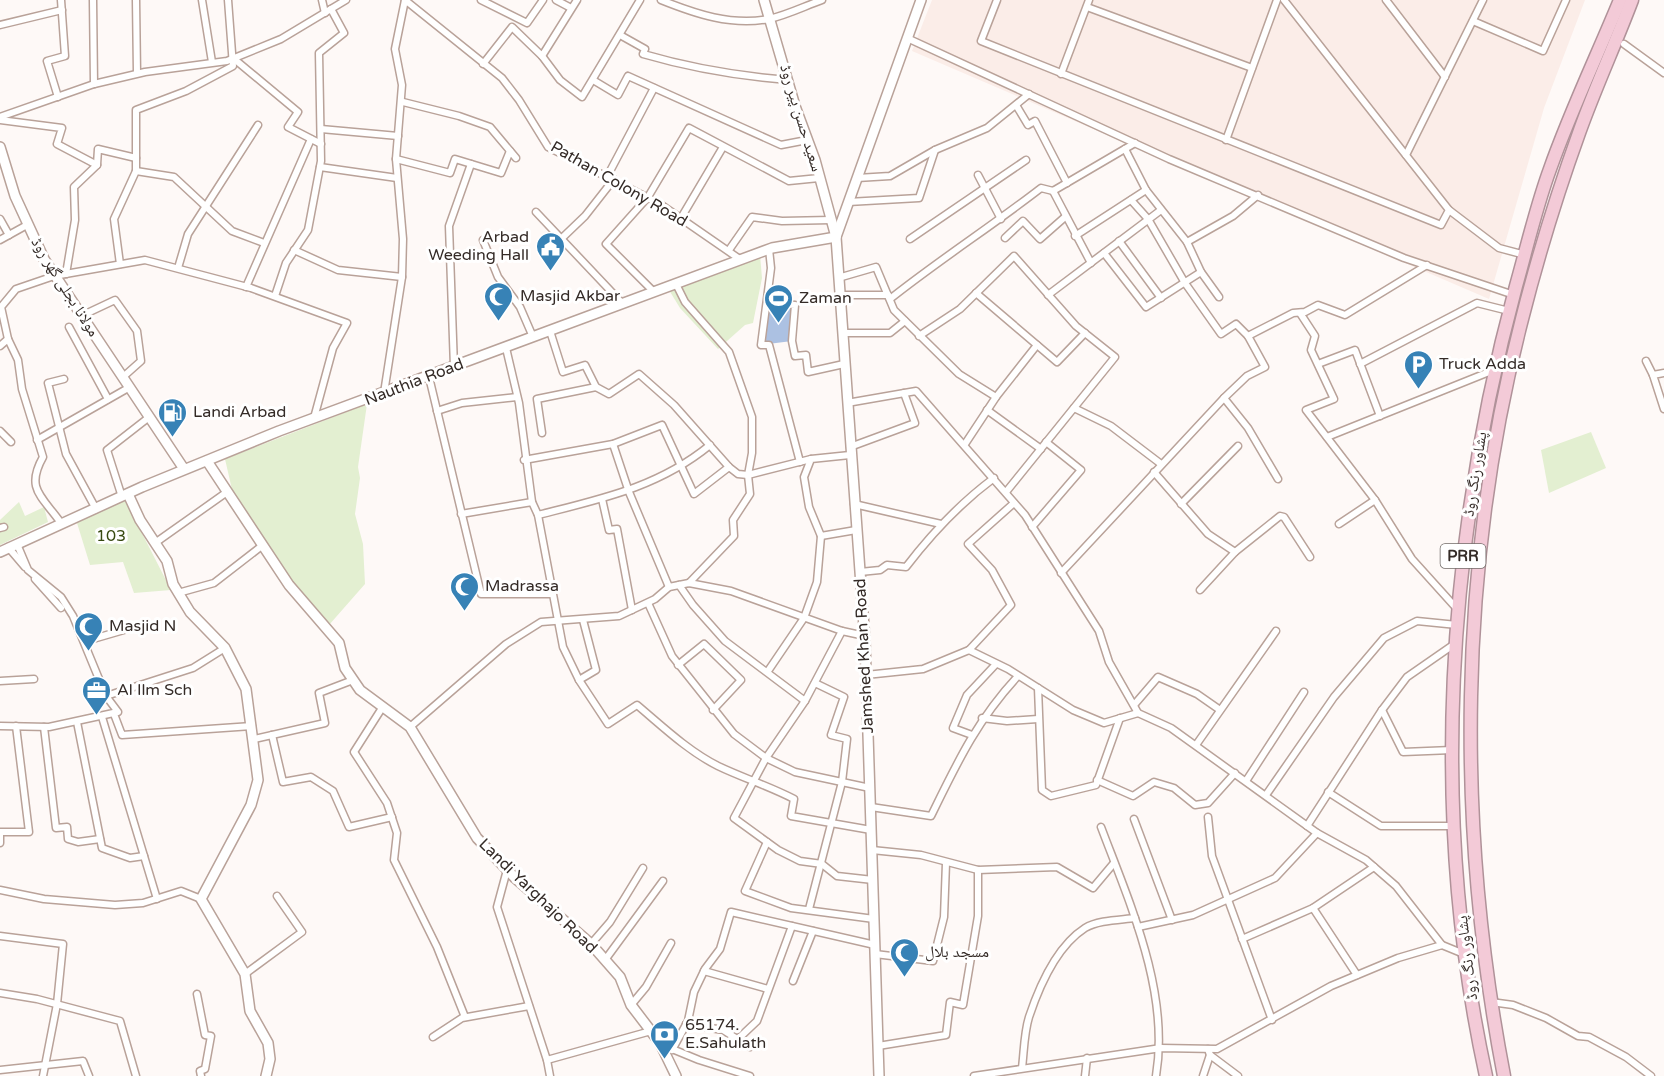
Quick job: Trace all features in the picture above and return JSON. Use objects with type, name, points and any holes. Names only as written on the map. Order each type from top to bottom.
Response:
[{"type":"highway","points":[[1611,0],[1599,35],[1605,55],[1624,44],[1641,0]]},
{"type":"highway","name":"پشاور رنگ روڈ","points":[[1504,1076],[1491,1002],[1472,825],[1472,651],[1486,510],[1497,434],[1521,319],[1605,55],[1620,0]]},
{"type":"highway","name":"پشاور رنگ روڈ","points":[[1486,1076],[1466,955],[1455,826],[1452,750],[1458,611],[1470,504],[1494,370],[1550,169],[1632,0]]},
{"type":"street","points":[[58,97],[47,61],[65,56],[61,0]]},
{"type":"street","points":[[93,0],[94,84]]},
{"type":"street","points":[[136,0],[138,73]]},
{"type":"street","points":[[202,0],[212,62]]},
{"type":"street","points":[[120,264],[114,219],[135,171],[136,110],[186,91],[233,66],[228,0]]},
{"type":"street","points":[[275,296],[286,263],[308,230],[320,167],[318,53],[344,33],[322,0]]},
{"type":"street","points":[[0,118],[94,84],[138,73],[233,58],[281,39],[346,0]]},
{"type":"street","points":[[384,394],[402,278],[404,239],[396,159],[403,102],[395,49],[405,0]]},
{"type":"street","name":"Pathan Colony Road","points":[[405,0],[502,78],[519,99],[548,147],[648,197],[741,260]]},
{"type":"street","points":[[481,0],[527,23],[543,0]]},
{"type":"street","points":[[556,0],[571,8]]},
{"type":"street","points":[[542,56],[577,0]]},
{"type":"street","points":[[483,64],[512,27],[542,56],[560,80],[582,97],[640,0]]},
{"type":"street","points":[[661,0],[700,16],[736,21],[770,19],[822,0]]},
{"type":"street","name":"سعید حسن پیر روڈ","points":[[764,0],[836,237]]},
{"type":"street","points":[[836,237],[921,0]]},
{"type":"street","points":[[997,0],[981,41],[1441,225],[1449,210]]},
{"type":"street","points":[[1226,140],[1277,0]]},
{"type":"street","points":[[1284,0],[1449,210],[1499,248],[1525,255]]},
{"type":"street","points":[[1386,0],[1445,77]]},
{"type":"street","points":[[1406,155],[1483,0]]},
{"type":"street","points":[[1473,21],[1543,51],[1566,0]]},
{"type":"street","points":[[1061,74],[1088,3],[1252,68]]},
{"type":"street","points":[[0,25],[62,10]]},
{"type":"street","points":[[620,35],[645,49],[643,54],[662,60],[727,75],[788,80]]},
{"type":"street","points":[[907,38],[1135,143],[1427,265],[1514,295]]},
{"type":"street","points":[[1624,44],[1664,73]]},
{"type":"street","points":[[233,58],[298,112],[288,127],[321,144]]},
{"type":"street","points":[[593,80],[618,95],[628,76],[781,145],[807,140]]},
{"type":"street","points":[[561,239],[585,216],[611,177],[654,88]]},
{"type":"street","points":[[857,178],[890,176],[934,150],[987,128],[1029,94]]},
{"type":"street","points":[[403,102],[459,116],[490,127],[516,158]]},
{"type":"street","points":[[1016,105],[1028,125],[1035,121],[1067,183]]},
{"type":"street","points":[[0,118],[62,128],[57,144],[97,165]]},
{"type":"street","points":[[178,268],[188,234],[258,125]]},
{"type":"street","points":[[654,292],[606,244],[648,197],[689,128],[789,181],[819,178]]},
{"type":"street","points":[[321,129],[398,136]]},
{"type":"street","points":[[246,286],[311,139]]},
{"type":"street","points":[[840,295],[889,297],[1001,219],[1041,188],[1053,191],[1135,143]]},
{"type":"street","name":"مولانا بجلی گھر روڈ","points":[[0,147],[27,225],[54,276],[184,469]]},
{"type":"street","points":[[681,218],[723,147]]},
{"type":"street","points":[[66,274],[75,220],[75,188],[97,165],[98,149],[136,158]]},
{"type":"street","points":[[1125,149],[1146,190],[1187,242],[1201,272],[1219,297]]},
{"type":"street","points":[[848,202],[919,198],[934,150]]},
{"type":"street","points":[[396,159],[450,173],[455,159],[501,173],[510,151]]},
{"type":"street","points":[[910,239],[1026,160]]},
{"type":"street","points":[[454,367],[449,226],[471,164]]},
{"type":"street","points":[[320,167],[397,178]]},
{"type":"street","points":[[135,171],[174,177],[232,231],[264,243]]},
{"type":"street","points":[[978,175],[1001,219]]},
{"type":"street","points":[[1075,236],[1146,190]]},
{"type":"street","points":[[1053,191],[1090,263]]},
{"type":"street","points":[[1187,242],[1233,216],[1258,195]]},
{"type":"street","points":[[1061,573],[1224,398],[1247,376],[1265,367],[1248,336],[1236,324],[1221,334],[1185,283],[1148,219],[1131,200]]},
{"type":"street","points":[[1048,296],[1161,210]]},
{"type":"street","points":[[536,212],[623,304]]},
{"type":"street","points":[[729,250],[752,217],[782,221],[831,220]]},
{"type":"street","points":[[1005,237],[1023,221],[1040,239],[1065,217]]},
{"type":"street","points":[[0,219],[9,235]]},
{"type":"street","points":[[0,240],[27,225]]},
{"type":"street","name":"Nauthia Road","points":[[8,548],[184,469],[314,418],[384,394],[769,249],[836,237]]},
{"type":"street","name":"Jamshed Khan Road","points":[[836,237],[846,403],[865,636],[879,1076]]},
{"type":"street","points":[[483,240],[498,277],[520,307],[533,338]]},
{"type":"street","points":[[1119,241],[1161,298]]},
{"type":"street","points":[[769,249],[771,268],[768,303],[761,330],[761,345],[769,345],[800,462]]},
{"type":"street","points":[[294,250],[338,270],[402,278]]},
{"type":"street","points":[[1104,253],[1146,307],[1201,272]]},
{"type":"street","points":[[919,336],[960,309],[1014,256],[1048,296],[1085,333],[1115,357],[1006,492]]},
{"type":"street","points":[[61,523],[36,488],[34,474],[43,457],[22,389],[18,360],[9,339],[1,307],[16,289],[54,276],[145,260],[246,286],[347,323],[333,348],[314,418]]},
{"type":"street","points":[[1248,336],[1293,313],[1300,313],[1318,305],[1345,315],[1427,265]]},
{"type":"street","points":[[838,278],[876,267],[894,310],[959,374],[996,397]]},
{"type":"street","points":[[676,284],[685,302],[729,352],[752,417],[752,453],[748,475],[750,494],[733,520],[734,536],[689,583]]},
{"type":"street","points":[[976,293],[1057,362],[1085,333]]},
{"type":"street","points":[[81,316],[115,300],[137,331],[141,361],[123,376]]},
{"type":"street","points":[[768,303],[795,305],[792,341],[795,356],[806,355],[808,372],[844,364]]},
{"type":"street","points":[[1360,364],[1477,303],[1509,311]]},
{"type":"street","points":[[1300,313],[1315,336],[1311,350],[1334,399],[1306,410],[1375,500],[1412,559],[1458,611]]},
{"type":"street","points":[[842,333],[890,333],[905,321]]},
{"type":"street","points":[[69,327],[108,399]]},
{"type":"street","points":[[550,331],[563,372],[585,366],[596,387],[609,394],[639,374],[674,405],[729,467],[738,474],[748,475],[850,451],[915,423],[904,393]]},
{"type":"street","points":[[0,346],[9,339]]},
{"type":"street","points":[[965,444],[996,397],[1037,345]]},
{"type":"street","points":[[506,348],[517,397],[532,502],[538,515],[563,647],[579,680],[608,724],[637,705],[688,747],[718,766],[755,780],[794,799],[791,816],[871,830]]},
{"type":"street","points":[[1318,364],[1355,350],[1380,416]]},
{"type":"street","points":[[1646,361],[1664,409]]},
{"type":"street","points":[[1327,437],[1494,370]]},
{"type":"street","points":[[1653,375],[1664,373]]},
{"type":"street","points":[[429,377],[480,594],[552,594]]},
{"type":"street","points":[[64,379],[48,384],[57,429],[66,454],[96,509]]},
{"type":"street","points":[[37,440],[130,387]]},
{"type":"street","points":[[542,433],[537,399],[596,387]]},
{"type":"street","points":[[846,403],[916,391],[1006,492],[1032,527],[1099,631],[1109,662],[1138,713],[1171,728],[1317,833],[1374,867],[1396,886],[1442,945],[1466,955]]},
{"type":"street","points":[[437,411],[462,403],[517,397]]},
{"type":"street","points":[[1224,398],[1248,428],[1278,479]]},
{"type":"street","points":[[1074,408],[1111,426],[1161,464]]},
{"type":"street","points":[[987,410],[1041,449]]},
{"type":"street","points":[[148,418],[107,450],[125,495],[167,561],[172,584],[190,612],[225,648],[246,689],[254,740],[258,780],[251,805],[201,898]]},
{"type":"street","points":[[525,460],[613,444],[662,425],[694,494],[729,467]]},
{"type":"street","points":[[0,431],[11,442]]},
{"type":"street","points":[[1032,527],[1081,470],[1046,442]]},
{"type":"street","points":[[613,444],[629,492],[669,587]]},
{"type":"street","points":[[538,515],[629,492],[680,467],[710,445]]},
{"type":"street","points":[[1181,504],[1238,446]]},
{"type":"street","points":[[768,671],[804,618],[817,582],[821,536],[809,507],[804,477],[811,459]]},
{"type":"street","name":"Landi Yarghajo Road","points":[[207,461],[289,585],[339,642],[345,668],[360,690],[410,727],[477,838],[507,870],[591,944],[620,977],[631,1005],[660,1043],[676,1076]]},
{"type":"street","points":[[1154,472],[1208,534],[1235,552]]},
{"type":"street","points":[[860,572],[880,570],[886,565],[906,567],[966,499],[994,478]]},
{"type":"street","points":[[155,543],[227,492]]},
{"type":"street","points":[[602,499],[609,530],[616,529],[632,610]]},
{"type":"street","points":[[1339,524],[1375,500]]},
{"type":"street","points":[[461,514],[532,502]]},
{"type":"street","points":[[866,675],[922,669],[969,650],[1011,605],[992,570],[968,544],[1014,502]]},
{"type":"street","points":[[854,504],[941,525]]},
{"type":"street","points":[[1200,590],[1235,552],[1282,515],[1310,557]]},
{"type":"street","points":[[821,536],[856,530]]},
{"type":"street","points":[[178,593],[214,583],[263,545]]},
{"type":"street","points":[[8,548],[61,608]]},
{"type":"street","points":[[0,726],[44,727],[118,712],[106,696],[86,641],[61,597],[28,570],[8,548]]},
{"type":"street","points":[[410,727],[506,644],[541,622],[620,616],[648,603],[669,587],[689,583],[731,591],[842,631],[865,636]]},
{"type":"street","points":[[679,585],[693,606],[726,641],[805,701]]},
{"type":"street","points":[[648,603],[672,656],[734,734],[766,758],[795,772],[870,788]]},
{"type":"street","points":[[579,680],[596,670],[583,620]]},
{"type":"street","points":[[1266,795],[1334,697],[1384,638],[1417,621],[1457,625]]},
{"type":"street","points":[[86,641],[141,625]]},
{"type":"street","points":[[842,631],[805,701],[766,758],[734,818],[767,842],[800,861],[822,864],[837,876],[873,880]]},
{"type":"street","points":[[1196,745],[1276,632]]},
{"type":"street","points":[[1307,826],[1382,710],[1407,677],[1456,643]]},
{"type":"street","points":[[678,665],[704,644],[741,680],[713,710]]},
{"type":"street","points":[[106,696],[193,668],[225,648]]},
{"type":"street","points":[[969,650],[1018,676],[1073,710],[1104,723],[1138,713]]},
{"type":"street","points":[[972,735],[953,728],[967,695],[996,664]]},
{"type":"street","points":[[870,807],[931,816],[982,718],[1018,676]]},
{"type":"street","points":[[1134,705],[1158,676],[1197,694],[1220,710]]},
{"type":"street","points":[[0,681],[34,679]]},
{"type":"street","points":[[254,740],[325,723],[319,693],[353,680]]},
{"type":"street","points":[[809,909],[842,782],[847,739],[831,735],[844,697],[815,683]]},
{"type":"street","points":[[1038,688],[1042,790],[1051,796],[1096,785],[1120,718]]},
{"type":"street","points":[[1246,781],[1304,692]]},
{"type":"street","points":[[382,708],[354,752],[387,803],[397,833],[394,860],[437,947],[465,1017]]},
{"type":"street","points":[[1382,710],[1403,752],[1452,750]]},
{"type":"street","points":[[114,714],[122,735],[252,726]]},
{"type":"street","points":[[102,717],[157,898]]},
{"type":"street","points":[[982,718],[1007,721],[1038,719]]},
{"type":"street","points":[[77,722],[102,848],[130,858],[144,856]]},
{"type":"street","points":[[0,843],[0,832],[29,832],[16,726]]},
{"type":"street","points":[[44,727],[56,828],[67,827],[68,839],[78,842],[100,839]]},
{"type":"street","points":[[272,735],[283,782],[311,777],[333,791],[349,827],[392,817]]},
{"type":"street","points":[[1097,780],[1133,796],[1154,782],[1174,788],[1194,805],[1208,803],[1235,773]]},
{"type":"street","points":[[1328,792],[1381,826],[1455,826]]},
{"type":"street","points":[[1208,817],[1212,856],[1272,1020]]},
{"type":"street","points":[[1134,819],[1172,920]]},
{"type":"street","points":[[1101,827],[1138,927],[1153,993],[1161,1048],[1156,1076]]},
{"type":"street","points":[[1138,927],[1193,915],[1275,878],[1317,833]]},
{"type":"street","points":[[767,842],[745,891],[791,908],[874,920]]},
{"type":"street","points":[[872,850],[921,855],[978,870],[1057,867],[1093,888],[1114,863]]},
{"type":"street","points":[[672,1050],[686,1024],[694,992],[704,971],[720,949],[731,912],[813,931],[875,950],[933,961],[944,917],[946,863]]},
{"type":"street","points":[[1242,939],[1313,908],[1374,867]]},
{"type":"street","points":[[591,944],[610,922],[643,868]]},
{"type":"street","points":[[507,870],[497,907],[547,1060],[550,1076]]},
{"type":"street","points":[[878,1046],[946,1035],[951,1002],[963,1005],[978,916],[978,870]]},
{"type":"street","points":[[605,960],[663,881]]},
{"type":"street","points":[[0,890],[44,899],[115,905],[143,903],[181,891],[201,898],[245,974],[250,1011],[268,1043],[270,1059],[266,1076]]},
{"type":"street","points":[[245,974],[302,932],[277,896]]},
{"type":"street","points":[[1313,908],[1357,975]]},
{"type":"street","points":[[1022,1068],[1028,1019],[1046,976],[1066,945],[1086,927],[1112,920],[1135,918]]},
{"type":"street","points":[[738,1039],[757,1021],[792,926]]},
{"type":"street","points":[[793,981],[813,931]]},
{"type":"street","points":[[0,936],[63,944],[57,1004],[43,1076]]},
{"type":"street","points":[[631,1005],[646,987],[671,944]]},
{"type":"street","points":[[974,1076],[994,1071],[1161,1048],[1209,1052],[1272,1020],[1331,986],[1398,958],[1442,945]]},
{"type":"street","points":[[704,971],[768,989]]},
{"type":"street","points":[[0,993],[57,1004],[120,1021],[136,1076]]},
{"type":"street","points":[[196,994],[205,1035],[211,1036],[206,1069],[200,1071],[201,1076]]},
{"type":"street","points":[[1491,1002],[1514,1005],[1546,1018],[1578,1036],[1589,1037],[1626,1057],[1651,1076]]},
{"type":"street","points":[[434,1037],[465,1017],[529,1005]]},
{"type":"street","points":[[686,1024],[723,1030],[750,1047]]},
{"type":"street","points":[[547,1060],[651,1031]]},
{"type":"street","points":[[660,1043],[672,1050],[750,1076]]},
{"type":"street","points":[[1203,1076],[1209,1052]]},
{"type":"street","points":[[1209,1052],[1238,1076]]},
{"type":"street","points":[[1085,1076],[1087,1058]]},
{"type":"street","points":[[4,1072],[83,1061],[88,1076]]},
{"type":"street","points":[[987,1076],[994,1071]]},
{"type":"shaded area","points":[[932,0],[1585,0],[1544,108],[1489,299],[912,51]]},
{"type":"green space","points":[[760,255],[762,278],[753,323],[745,325],[718,349],[680,308],[669,290]]},
{"type":"green space","points":[[367,404],[358,467],[360,478],[355,514],[363,544],[365,584],[329,625],[288,578],[233,494],[225,459]]},
{"type":"green space","points":[[1591,432],[1606,468],[1549,493],[1541,450]]},
{"type":"green space","name":"103","points":[[124,498],[171,590],[134,593],[123,562],[90,565],[77,523]]},
{"type":"green space","points":[[19,502],[25,516],[44,507],[48,522],[0,545],[0,520]]},
{"type":"water","name":"Zaman","points":[[768,303],[795,305],[792,341],[759,345]]},
{"type":"place","name":"Arbad Weeding Hall","points":[[550,272]]},
{"type":"place","name":"Masjid Akbar","points":[[499,322]]},
{"type":"place","name":"Zaman","points":[[778,324]]},
{"type":"place","name":"Truck Adda","points":[[1418,390]]},
{"type":"place","name":"Landi Arbad","points":[[172,438]]},
{"type":"place","name":"Madrassa","points":[[464,612]]},
{"type":"place","name":"Masjid N","points":[[88,652]]},
{"type":"place","name":"Al Ilm Sch","points":[[96,716]]},
{"type":"place","name":"مسجد بلال","points":[[904,978]]},
{"type":"place","name":"65174. E.Sahulath","points":[[664,1060]]}]
